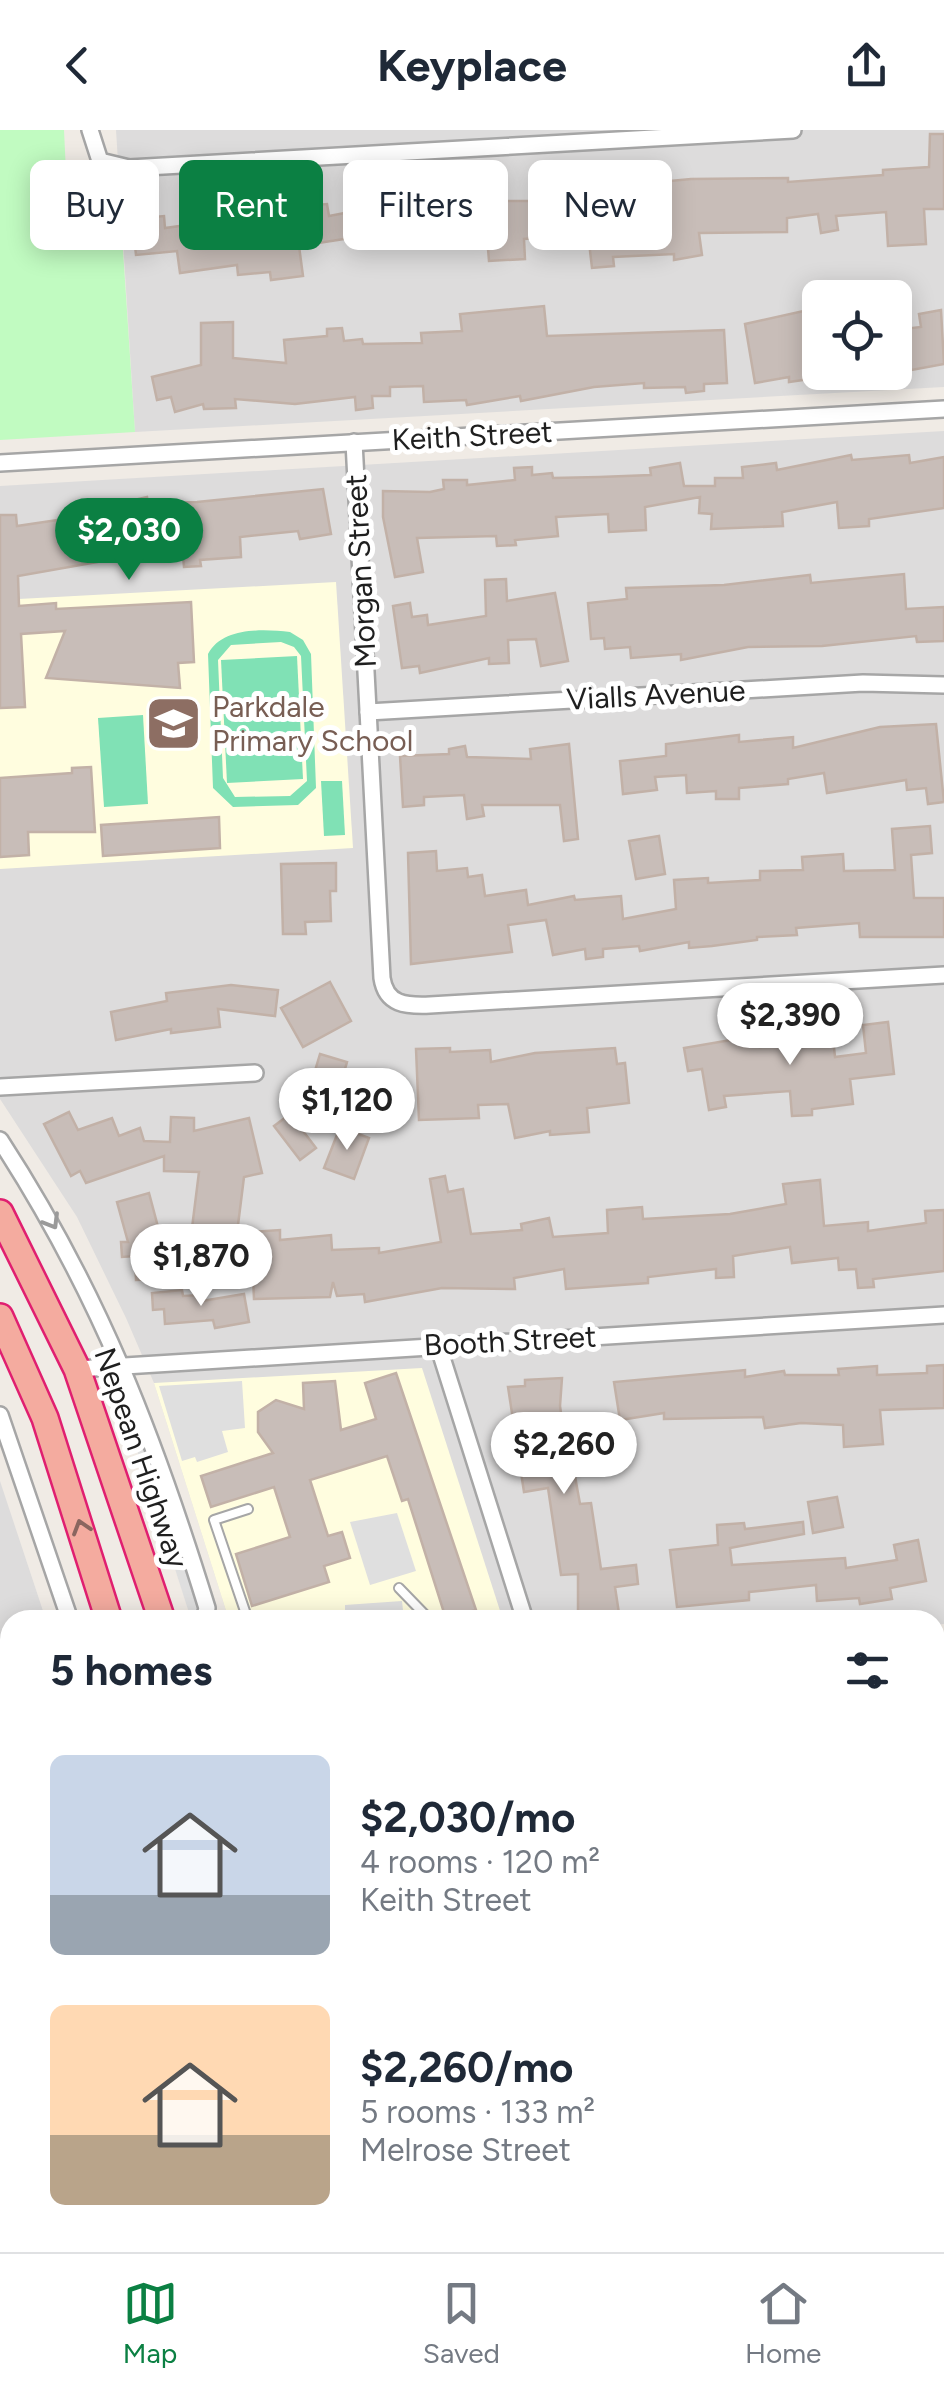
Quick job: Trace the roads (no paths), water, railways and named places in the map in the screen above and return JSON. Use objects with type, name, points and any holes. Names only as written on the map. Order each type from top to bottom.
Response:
[{"type":"highway","name":"Nepean Highway","points":[[0,1212],[77,1368],[158,1610]]},
{"type":"highway","points":[[0,1318],[45,1418],[106,1610]]},
{"type":"street","points":[[90,130],[100,161],[129,168],[587,137],[792,130]]},
{"type":"street","name":"Keith Street","points":[[0,463],[944,409]]},
{"type":"street","name":"Morgan Street","points":[[354,442],[382,978],[390,998],[413,1006],[944,975]]},
{"type":"street","name":"Vialls Avenue","points":[[368,712],[863,683],[944,685]]},
{"type":"street","points":[[0,1088],[255,1073]]},
{"type":"street","points":[[0,1140],[56,1226],[122,1363],[144,1415],[205,1610]]},
{"type":"street","name":"Booth Street","points":[[77,1368],[944,1316]]},
{"type":"street","points":[[438,1345],[522,1610]]},
{"type":"street","points":[[0,1414],[67,1610]]},
{"type":"lane","points":[[245,1610],[214,1520],[248,1509]]},
{"type":"lane","points":[[399,1588],[420,1610]]},
{"type":"place","name":"Parkdale Primary School","points":[[173,724]]}]
